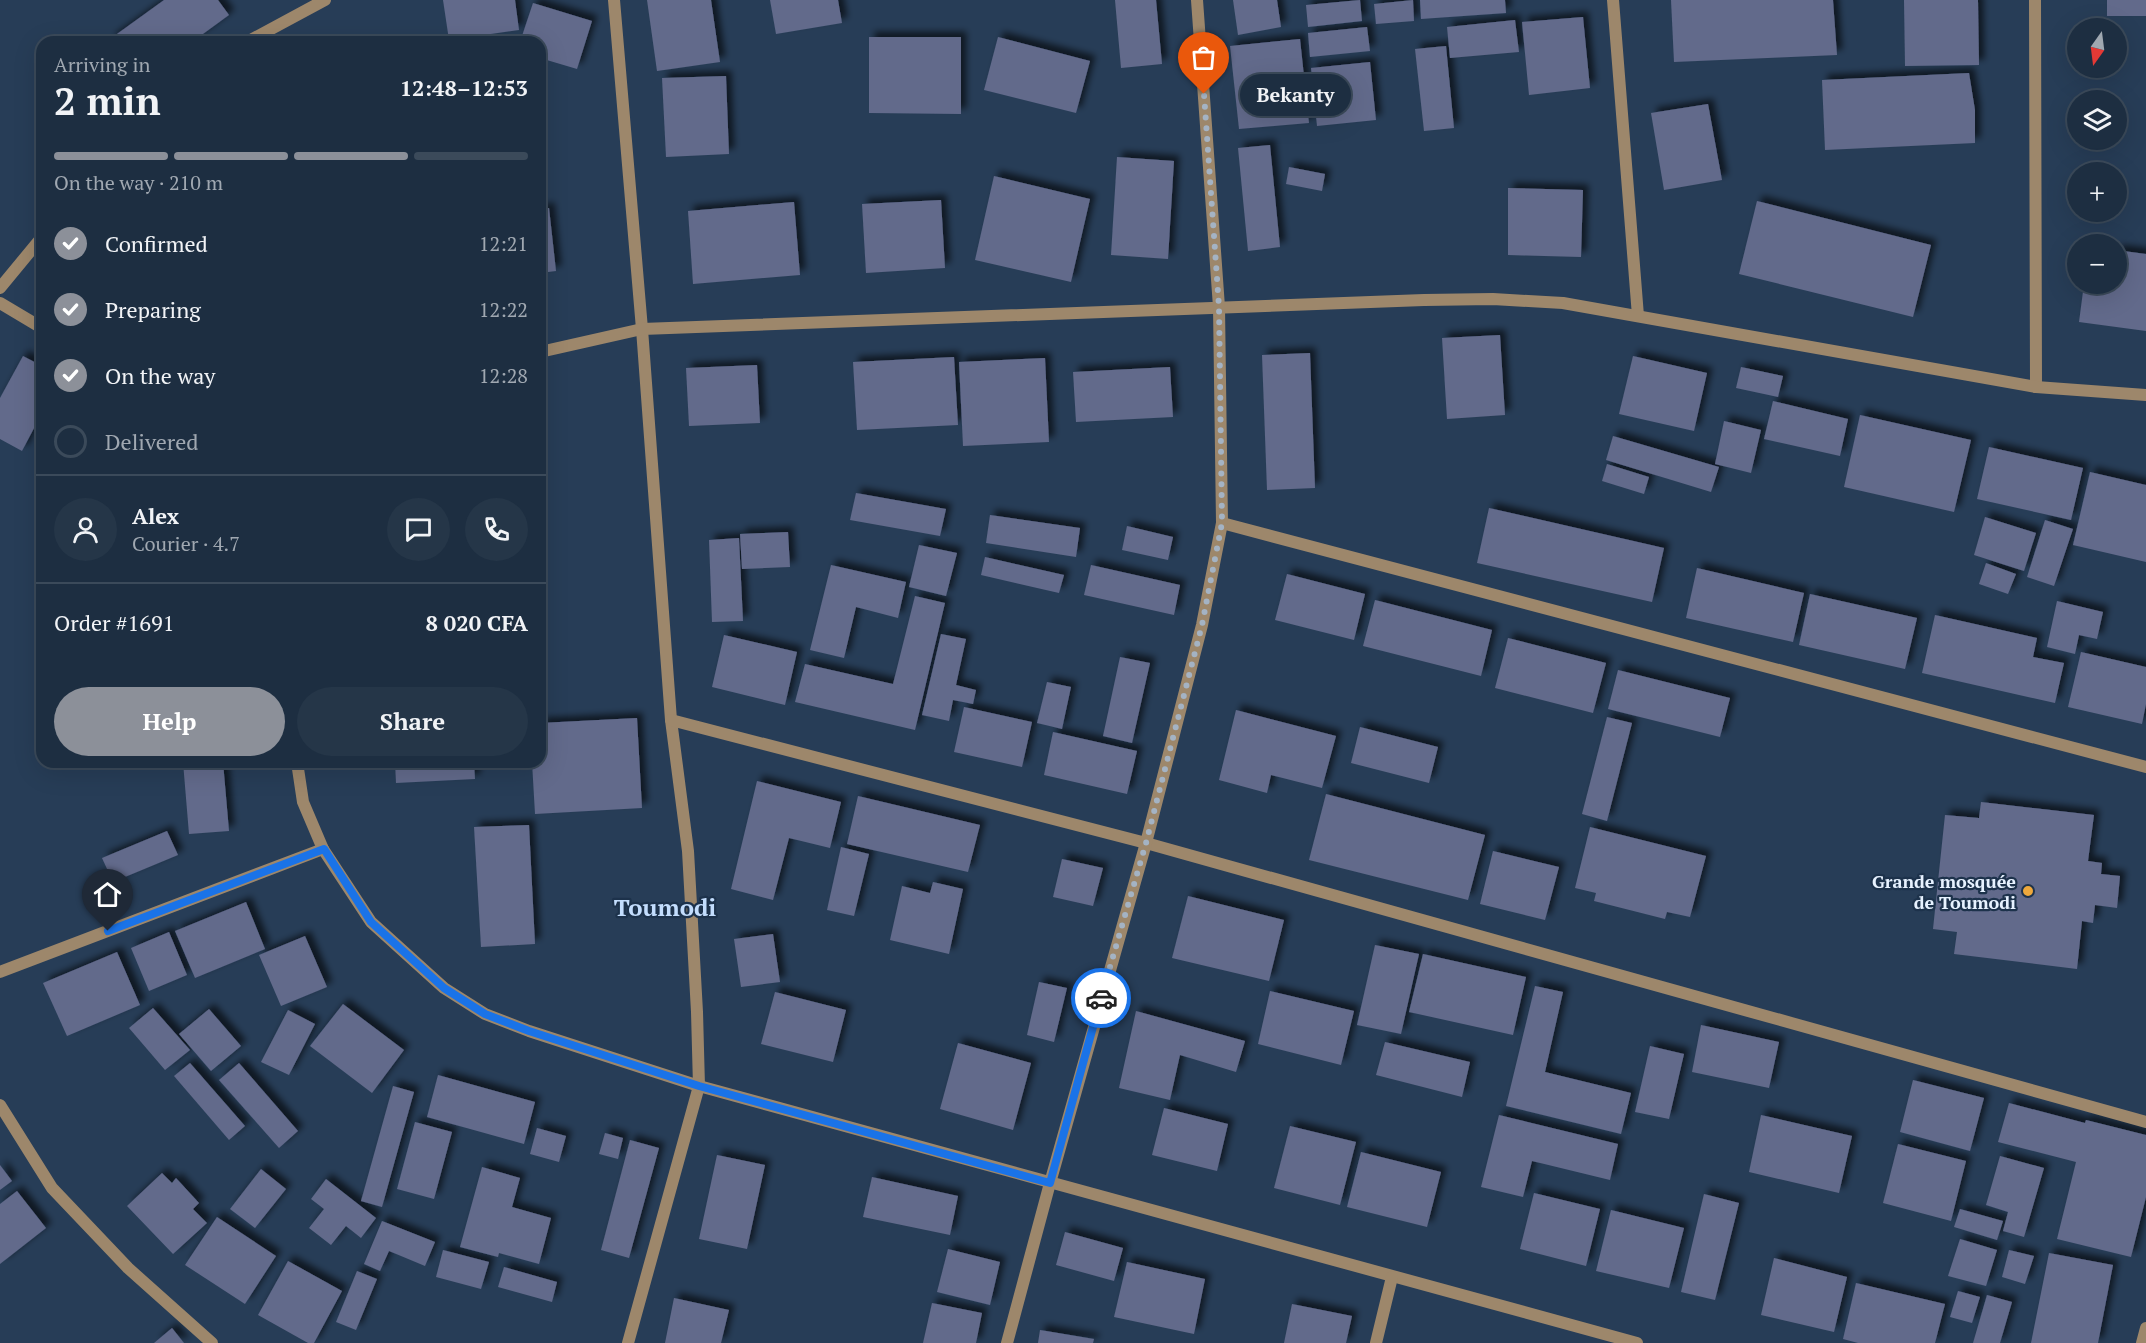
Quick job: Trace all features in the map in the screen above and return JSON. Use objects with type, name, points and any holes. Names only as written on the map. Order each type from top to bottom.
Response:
[{"type":"street","points":[[258,36],[325,0]]},
{"type":"street","points":[[614,0],[642,329],[671,720],[688,851],[698,1012],[699,1086],[628,1343]]},
{"type":"street","points":[[1007,1343],[1146,843],[1202,625],[1222,523],[1219,307],[1197,0]]},
{"type":"street","points":[[1612,0],[1638,316]]},
{"type":"street","points":[[2035,0],[2036,387]]},
{"type":"street","points":[[0,288],[36,244]]},
{"type":"street","points":[[546,351],[642,329],[1493,299],[1563,303],[2036,387],[2146,395]]},
{"type":"street","points":[[0,303],[36,324]]},
{"type":"street","points":[[1222,523],[2146,767]]},
{"type":"street","points":[[671,720],[1146,843],[2146,1122]]},
{"type":"street","points":[[298,768],[303,802],[324,849],[371,922],[444,988],[485,1014],[529,1031],[699,1086],[1637,1343]]},
{"type":"street","points":[[0,972],[324,849]]},
{"type":"street","points":[[0,1105],[52,1188],[128,1268],[212,1343]]},
{"type":"street","points":[[1376,1343],[1392,1277]]},
{"type":"street","points":[[2142,1343],[2146,1328]]},
{"type":"building","points":[[164,0],[218,0],[229,15],[200,36],[114,36]]},
{"type":"building","points":[[443,0],[515,0],[519,30],[477,36],[448,36]]},
{"type":"building","points":[[647,0],[711,0],[720,62],[657,71]]},
{"type":"building","points":[[770,0],[838,0],[842,23],[776,34]]},
{"type":"building","points":[[1115,0],[1156,0],[1162,64],[1121,68]]},
{"type":"building","points":[[1233,0],[1277,0],[1281,27],[1238,35]]},
{"type":"building","points":[[1360,0],[1362,21],[1308,27],[1306,5]]},
{"type":"building","points":[[1413,0],[1414,21],[1376,24],[1374,4]]},
{"type":"building","points":[[1420,0],[1505,0],[1506,13],[1421,19]]},
{"type":"building","points":[[1671,0],[1833,0],[1837,55],[1674,62]]},
{"type":"building","points":[[1904,0],[1978,0],[1979,65],[1905,66]]},
{"type":"building","points":[[2107,0],[2146,0],[2146,16],[2107,16]]},
{"type":"building","points":[[533,3],[592,21],[577,69],[546,60],[546,36],[522,36]]},
{"type":"building","points":[[1583,17],[1590,88],[1529,95],[1522,22]]},
{"type":"building","points":[[1515,20],[1519,52],[1450,58],[1447,27]]},
{"type":"building","points":[[1367,27],[1370,51],[1310,57],[1308,33]]},
{"type":"building","points":[[869,37],[961,37],[961,114],[869,113]]},
{"type":"building","points":[[998,37],[1090,61],[1076,113],[984,90]]},
{"type":"building","points":[[1300,39],[1309,123],[1239,129],[1230,46]]},
{"type":"building","points":[[1446,46],[1454,128],[1424,131],[1415,49]]},
{"type":"building","points":[[1370,62],[1376,120],[1317,126],[1311,68]]},
{"type":"building","points":[[1969,73],[1975,110],[1975,143],[1825,150],[1822,80]]},
{"type":"building","points":[[726,76],[729,154],[666,157],[662,78]]},
{"type":"building","points":[[1708,104],[1722,180],[1664,190],[1651,113]]},
{"type":"building","points":[[1270,145],[1280,247],[1248,251],[1238,148]]},
{"type":"building","points":[[1117,157],[1174,161],[1168,259],[1111,255]]},
{"type":"building","points":[[1289,167],[1325,174],[1322,191],[1286,184]]},
{"type":"building","points":[[994,176],[1090,199],[1071,282],[975,260]]},
{"type":"building","points":[[1508,188],[1583,190],[1581,257],[1508,255]]},
{"type":"building","points":[[941,200],[945,268],[866,273],[862,204]]},
{"type":"building","points":[[1757,201],[1931,245],[1913,317],[1739,274]]},
{"type":"building","points":[[794,202],[800,275],[693,284],[688,211]]},
{"type":"building","points":[[546,208],[549,208],[556,271],[546,272]]},
{"type":"building","points":[[2127,251],[2146,254],[2146,331],[2079,322],[2083,294],[2127,294]]},
{"type":"building","points":[[1500,335],[1505,415],[1447,419],[1442,338]]},
{"type":"building","points":[[1310,353],[1315,488],[1267,490],[1262,355]]},
{"type":"building","points":[[23,356],[36,363],[36,424],[22,451],[0,439],[0,398]]},
{"type":"building","points":[[1633,356],[1707,373],[1694,431],[1619,414]]},
{"type":"building","points":[[954,357],[958,425],[857,430],[853,362]]},
{"type":"building","points":[[1045,358],[1049,442],[963,446],[959,362]]},
{"type":"building","points":[[757,365],[760,423],[689,426],[686,368]]},
{"type":"building","points":[[1170,367],[1173,417],[1076,422],[1073,372]]},
{"type":"building","points":[[1741,367],[1783,376],[1778,397],[1736,388]]},
{"type":"building","points":[[1773,401],[1848,419],[1840,456],[1764,439]]},
{"type":"building","points":[[1860,415],[1971,440],[1954,512],[1844,487]]},
{"type":"building","points":[[1724,421],[1761,430],[1751,473],[1715,464]]},
{"type":"building","points":[[1613,436],[1719,467],[1711,492],[1606,460]]},
{"type":"building","points":[[1989,447],[2083,468],[2071,520],[1977,499]]},
{"type":"building","points":[[1607,464],[1649,477],[1644,494],[1602,481]]},
{"type":"building","points":[[2090,472],[2146,485],[2146,562],[2073,545]]},
{"type":"building","points":[[856,493],[946,509],[940,536],[850,520]]},
{"type":"building","points":[[1489,508],[1664,548],[1652,602],[1477,563]]},
{"type":"building","points":[[990,515],[1080,528],[1076,557],[986,543]]},
{"type":"building","points":[[1985,517],[2036,533],[2024,571],[1974,555]]},
{"type":"building","points":[[2045,520],[2073,529],[2054,586],[2027,577]]},
{"type":"building","points":[[1127,526],[1173,537],[1168,560],[1122,550]]},
{"type":"building","points":[[788,532],[790,567],[742,569],[740,534]]},
{"type":"building","points":[[739,538],[743,621],[712,622],[709,540]]},
{"type":"building","points":[[919,545],[957,553],[946,596],[909,587]]},
{"type":"building","points":[[985,557],[1064,575],[1059,593],[981,575]]},
{"type":"building","points":[[1986,563],[2016,574],[2008,594],[1979,584]]},
{"type":"building","points":[[831,565],[906,582],[898,618],[856,607],[844,658],[810,650]]},
{"type":"building","points":[[1091,565],[1180,585],[1174,615],[1084,595]]},
{"type":"building","points":[[1697,568],[1804,593],[1793,642],[1686,618]]},
{"type":"building","points":[[1287,574],[1365,594],[1354,640],[1275,620]]},
{"type":"building","points":[[1810,594],[1917,618],[1905,669],[1799,645]]},
{"type":"building","points":[[915,596],[945,603],[915,730],[795,702],[805,664],[893,684]]},
{"type":"building","points":[[1375,600],[1492,630],[1481,676],[1363,646]]},
{"type":"building","points":[[2057,601],[2103,612],[2097,639],[2079,635],[2075,654],[2047,647]]},
{"type":"building","points":[[1935,615],[2037,638],[2033,657],[2064,663],[2055,703],[1922,673]]},
{"type":"building","points":[[941,634],[966,639],[956,685],[976,690],[973,704],[953,700],[949,721],[922,715]]},
{"type":"building","points":[[724,635],[797,652],[785,705],[712,687]]},
{"type":"building","points":[[1508,638],[1606,663],[1593,713],[1495,688]]},
{"type":"building","points":[[2081,652],[2146,667],[2146,704],[2142,724],[2068,707]]},
{"type":"building","points":[[1120,657],[1150,663],[1132,743],[1103,736]]},
{"type":"building","points":[[1618,670],[1730,698],[1720,737],[1608,709]]},
{"type":"building","points":[[1047,682],[1071,687],[1062,729],[1037,723]]},
{"type":"building","points":[[964,707],[1032,722],[1022,767],[954,752]]},
{"type":"building","points":[[1236,710],[1336,736],[1322,788],[1271,775],[1267,793],[1219,780]]},
{"type":"building","points":[[1607,717],[1632,723],[1607,821],[1582,814]]},
{"type":"building","points":[[637,718],[642,808],[535,814],[532,768],[546,768],[546,723]]},
{"type":"building","points":[[1360,727],[1438,747],[1429,783],[1351,763]]},
{"type":"building","points":[[1053,732],[1137,751],[1127,794],[1044,775]]},
{"type":"building","points":[[184,768],[224,768],[229,831],[189,834]]},
{"type":"building","points":[[395,768],[474,768],[475,779],[396,783]]},
{"type":"building","points":[[757,781],[841,802],[830,848],[789,838],[773,900],[731,889]]},
{"type":"building","points":[[1326,794],[1485,835],[1468,900],[1309,860]]},
{"type":"building","points":[[858,796],[980,825],[968,872],[847,844]]},
{"type":"building","name":"Grande mosquée de Toumodi","points":[[1981,802],[2094,815],[2088,861],[2102,863],[2101,874],[2120,876],[2117,908],[2095,905],[2093,923],[2082,921],[2077,969],[1954,954],[1957,932],[1933,929],[1945,815],[1979,818]]},
{"type":"building","points":[[529,825],[535,944],[481,947],[474,827]]},
{"type":"building","points":[[1590,827],[1706,856],[1690,917],[1667,912],[1665,919],[1594,901],[1596,893],[1575,888]]},
{"type":"building","points":[[167,831],[178,855],[113,882],[102,858]]},
{"type":"building","points":[[841,847],[869,854],[854,916],[827,910]]},
{"type":"building","points":[[1493,851],[1559,867],[1545,920],[1480,904]]},
{"type":"building","points":[[1062,859],[1103,868],[1093,906],[1053,897]]},
{"type":"building","points":[[933,882],[963,889],[949,954],[890,940],[902,886],[930,893]]},
{"type":"building","points":[[1188,896],[1284,920],[1269,981],[1172,958]]},
{"type":"building","points":[[246,902],[265,949],[195,978],[175,931]]},
{"type":"building","points":[[169,932],[187,975],[149,991],[131,948]]},
{"type":"building","points":[[773,934],[780,982],[741,987],[734,939]]},
{"type":"building","points":[[305,936],[327,987],[281,1006],[259,955]]},
{"type":"building","points":[[1375,945],[1419,954],[1401,1034],[1357,1025]]},
{"type":"building","points":[[117,952],[140,1005],[67,1036],[43,983]]},
{"type":"building","points":[[1423,954],[1526,977],[1513,1035],[1409,1012]]},
{"type":"building","points":[[1039,982],[1067,988],[1054,1042],[1027,1035]]},
{"type":"building","points":[[1535,986],[1563,992],[1545,1072],[1631,1093],[1621,1134],[1506,1106]]},
{"type":"building","points":[[1270,991],[1354,1011],[1341,1065],[1258,1044]]},
{"type":"building","points":[[775,992],[846,1010],[833,1062],[761,1044]]},
{"type":"building","points":[[343,1004],[404,1050],[372,1093],[310,1046]]},
{"type":"building","points":[[153,1008],[190,1050],[165,1070],[129,1028]]},
{"type":"building","points":[[209,1009],[241,1046],[211,1071],[179,1034]]},
{"type":"building","points":[[288,1010],[315,1024],[289,1075],[261,1062]]},
{"type":"building","points":[[1136,1011],[1245,1041],[1236,1072],[1180,1055],[1170,1100],[1119,1088]]},
{"type":"building","points":[[1701,1025],[1779,1042],[1769,1088],[1692,1072]]},
{"type":"building","points":[[1385,1042],[1470,1062],[1462,1097],[1376,1075]]},
{"type":"building","points":[[958,1043],[1031,1063],[1013,1130],[940,1109]]},
{"type":"building","points":[[1650,1046],[1684,1054],[1669,1119],[1635,1112]]},
{"type":"building","points":[[190,1063],[245,1126],[229,1140],[174,1076]]},
{"type":"building","points":[[239,1063],[298,1131],[279,1148],[219,1080]]},
{"type":"building","points":[[438,1075],[535,1102],[524,1144],[427,1117]]},
{"type":"building","points":[[1913,1080],[1984,1098],[1970,1151],[1900,1132]]},
{"type":"building","points":[[393,1086],[414,1092],[382,1207],[361,1201]]},
{"type":"building","points":[[2009,1103],[2085,1123],[2086,1120],[2146,1135],[2146,1197],[2131,1257],[2057,1239],[2076,1162],[1998,1142]]},
{"type":"building","points":[[1164,1108],[1228,1124],[1217,1171],[1152,1155]]},
{"type":"building","points":[[1499,1115],[1618,1144],[1610,1180],[1532,1161],[1523,1197],[1481,1187]]},
{"type":"building","points":[[1761,1115],[1852,1136],[1839,1193],[1749,1172]]},
{"type":"building","points":[[415,1122],[452,1132],[434,1199],[397,1189]]},
{"type":"building","points":[[1290,1126],[1356,1142],[1340,1205],[1274,1188]]},
{"type":"building","points":[[537,1128],[566,1136],[559,1162],[530,1154]]},
{"type":"building","points":[[605,1133],[623,1138],[618,1159],[599,1154]]},
{"type":"building","points":[[630,1140],[659,1148],[629,1258],[601,1250]]},
{"type":"building","points":[[1898,1144],[1966,1161],[1951,1221],[1883,1203]]},
{"type":"building","points":[[1361,1152],[1441,1172],[1427,1227],[1347,1207]]},
{"type":"building","points":[[717,1155],[765,1165],[747,1249],[699,1239]]},
{"type":"building","points":[[2000,1156],[2044,1168],[2024,1237],[2003,1231],[2008,1212],[1986,1205]]},
{"type":"building","points":[[0,1165],[12,1181],[0,1190]]},
{"type":"building","points":[[482,1167],[520,1178],[512,1207],[551,1218],[539,1264],[499,1253],[498,1257],[460,1247]]},
{"type":"building","points":[[261,1169],[286,1189],[255,1228],[230,1209]]},
{"type":"building","points":[[162,1173],[172,1183],[176,1178],[199,1203],[193,1209],[207,1223],[173,1254],[127,1206]]},
{"type":"building","points":[[872,1177],[958,1196],[950,1235],[863,1217]]},
{"type":"building","points":[[326,1179],[376,1218],[361,1238],[346,1226],[331,1245],[309,1228],[324,1209],[311,1199]]},
{"type":"building","points":[[17,1191],[46,1228],[0,1264],[0,1204]]},
{"type":"building","points":[[1534,1193],[1600,1209],[1586,1266],[1520,1249]]},
{"type":"building","points":[[1704,1194],[1739,1203],[1715,1300],[1681,1292]]},
{"type":"building","points":[[1960,1209],[2003,1221],[1997,1240],[1954,1227]]},
{"type":"building","points":[[1611,1210],[1684,1228],[1669,1288],[1596,1271]]},
{"type":"building","points":[[217,1217],[276,1256],[245,1304],[185,1265]]},
{"type":"building","points":[[382,1221],[435,1242],[425,1266],[389,1251],[380,1271],[364,1264]]},
{"type":"building","points":[[1065,1232],[1123,1248],[1114,1281],[1056,1265]]},
{"type":"building","points":[[1960,1239],[1997,1250],[1986,1286],[1948,1276]]},
{"type":"building","points":[[948,1249],[1000,1262],[990,1305],[937,1292]]},
{"type":"building","points":[[443,1250],[489,1262],[481,1289],[436,1277]]},
{"type":"building","points":[[2009,1250],[2034,1256],[2025,1284],[2002,1277]]},
{"type":"building","points":[[2049,1253],[2113,1265],[2098,1343],[2031,1343]]},
{"type":"building","points":[[1774,1258],[1847,1277],[1834,1332],[1761,1315]]},
{"type":"building","points":[[288,1261],[342,1291],[314,1343],[308,1343],[258,1315]]},
{"type":"building","points":[[1127,1262],[1205,1279],[1194,1334],[1114,1317]]},
{"type":"building","points":[[504,1267],[557,1282],[552,1302],[498,1287]]},
{"type":"building","points":[[357,1271],[377,1279],[356,1330],[336,1322]]},
{"type":"building","points":[[1856,1283],[1945,1304],[1935,1343],[1858,1343],[1843,1339]]},
{"type":"building","points":[[1958,1291],[1980,1297],[1972,1323],[1950,1317]]},
{"type":"building","points":[[1987,1295],[2012,1302],[2000,1343],[1973,1343]]},
{"type":"building","points":[[674,1298],[729,1310],[721,1343],[665,1343]]},
{"type":"building","points":[[932,1303],[982,1313],[976,1343],[923,1343]]},
{"type":"building","points":[[1292,1304],[1352,1316],[1346,1343],[1284,1343]]},
{"type":"building","points":[[172,1328],[184,1343],[154,1343]]},
{"type":"building","points":[[1040,1330],[1094,1339],[1093,1343],[1038,1343]]},
{"type":"way so far","points":[[1101,998],[1146,843],[1202,625],[1222,523],[1219,307],[1204,94]]},
{"type":"place","name":"Bekanty","points":[[1204,94]]},
{"type":"place","name":"Grande mosquée de Toumodi","points":[[2028,891]]},
{"type":"district","name":"Toumodi","points":[[665,907]]},
{"type":"route","points":[[108,931],[324,849],[371,922],[444,988],[485,1014],[529,1031],[699,1086],[1050,1183],[1101,998]]}]
